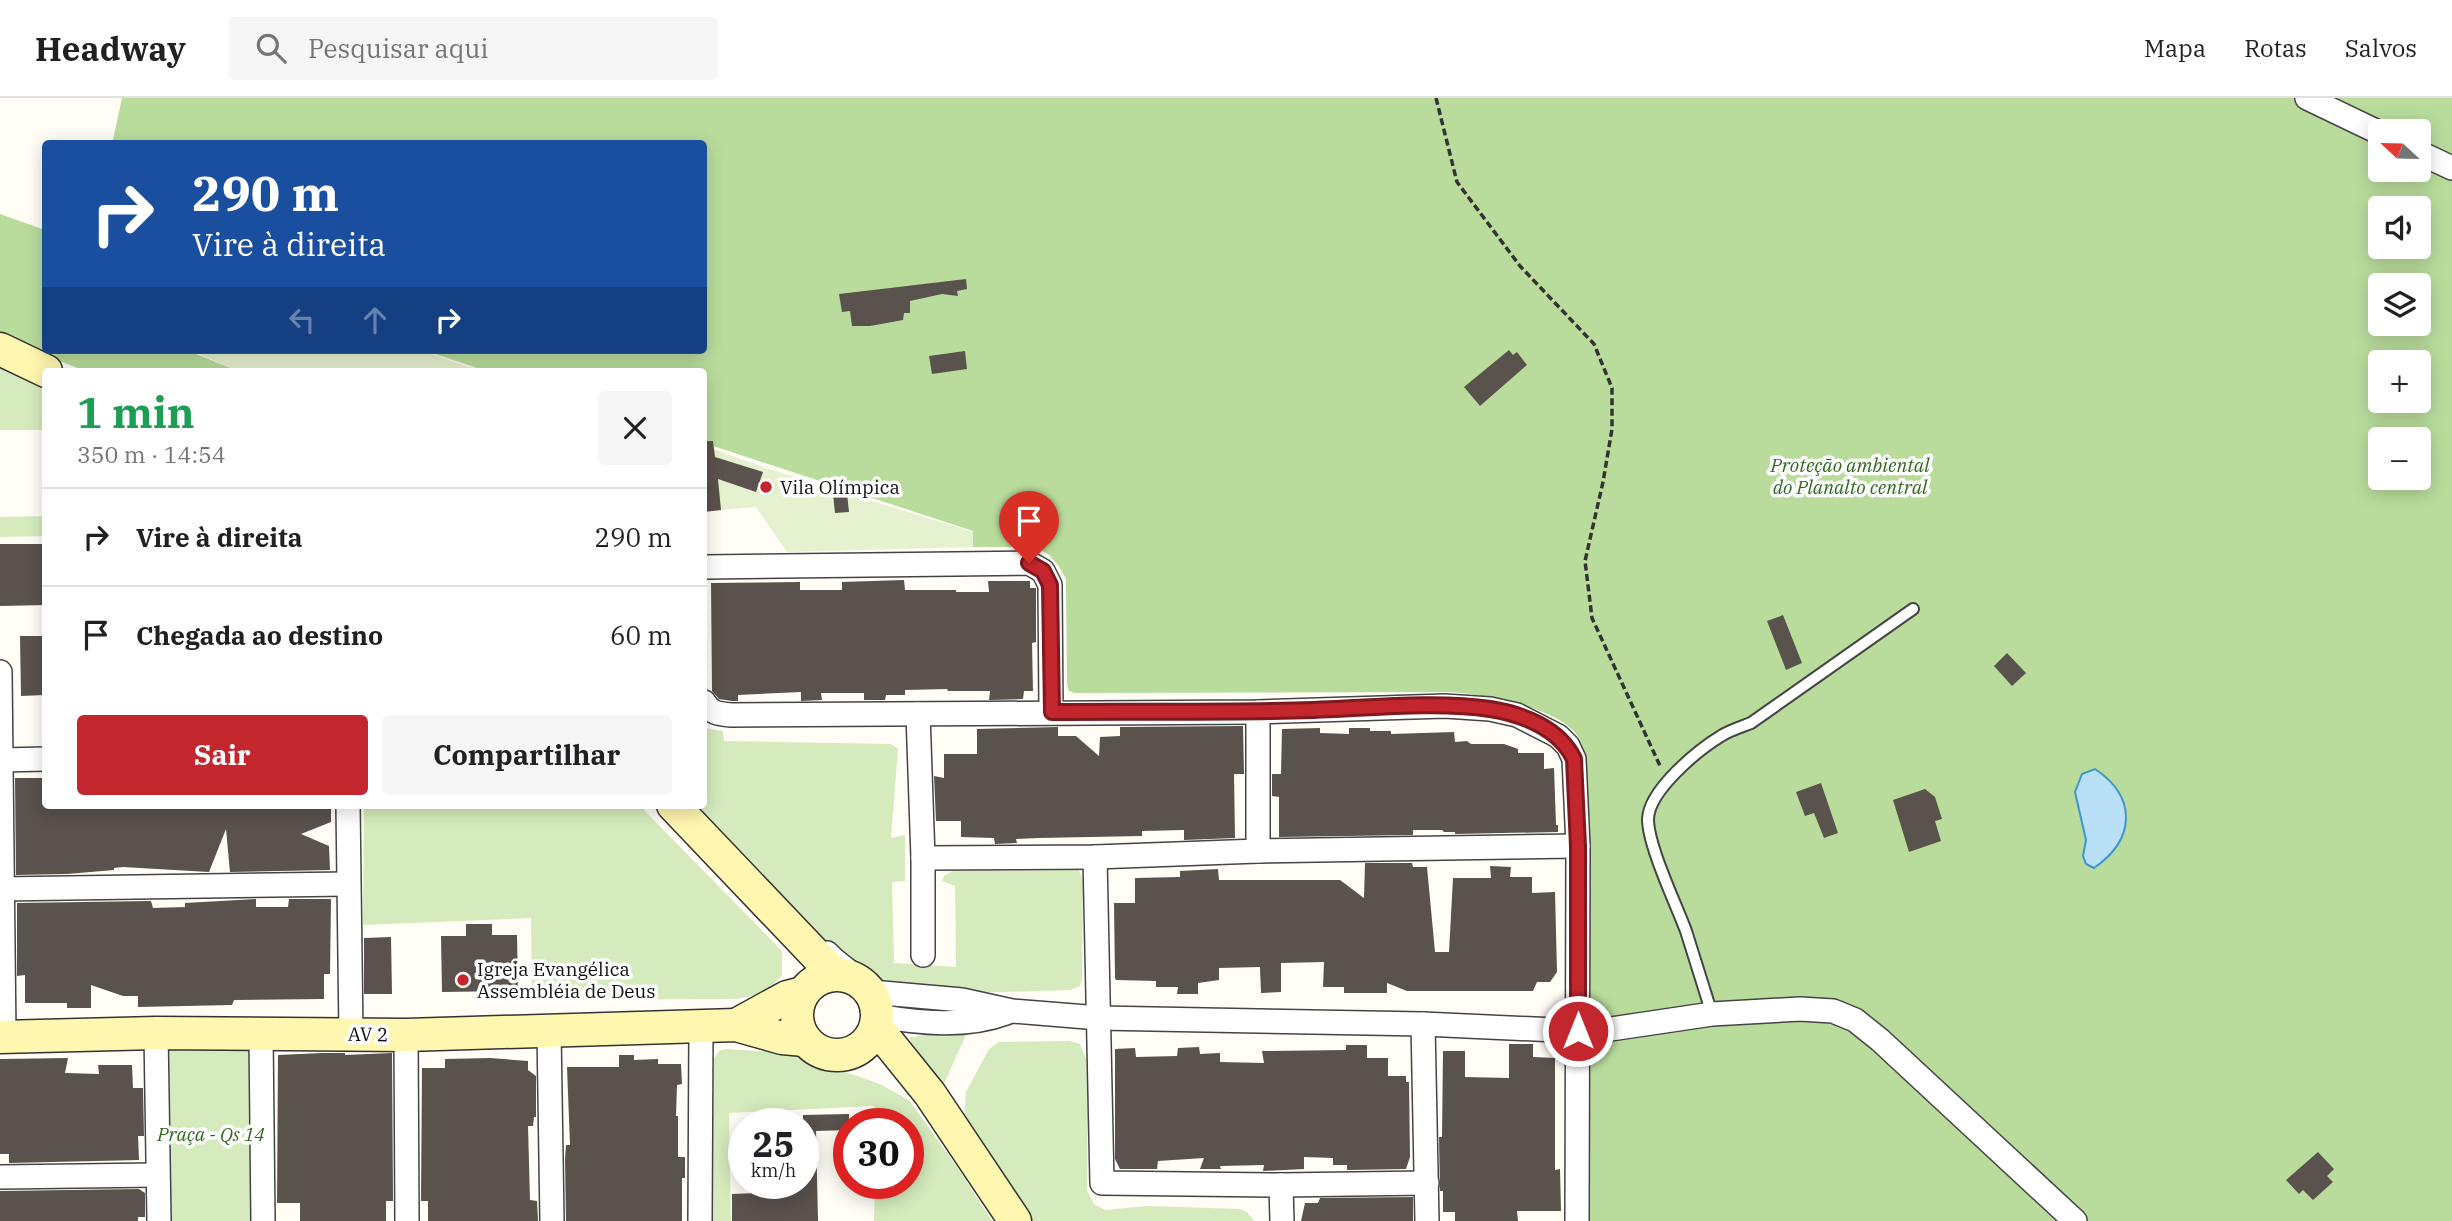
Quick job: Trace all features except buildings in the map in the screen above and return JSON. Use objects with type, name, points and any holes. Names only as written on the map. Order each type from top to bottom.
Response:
[{"type":"street","points":[[2307,98],[2368,127]]},
{"type":"street","points":[[2431,158],[2452,168]]},
{"type":"street","points":[[0,349],[42,369]]},
{"type":"street","points":[[707,567],[1029,563],[1043,571],[1050,585],[1052,712]]},
{"type":"street","points":[[0,672],[2,1037]]},
{"type":"street","points":[[707,708],[716,714],[731,715],[1258,712],[1446,706],[1490,709],[1517,715],[1558,736],[1568,746],[1574,759],[1578,846],[1577,1221]]},
{"type":"street","points":[[1258,712],[1258,851]]},
{"type":"street","points":[[918,714],[923,955]]},
{"type":"street","points":[[1,760],[42,759]]},
{"type":"street","points":[[348,809],[351,1034]]},
{"type":"street","points":[[676,809],[815,976],[854,978],[876,1007],[907,1022],[961,1022],[999,1016],[1012,1011],[1100,1018],[1423,1024],[1578,1031],[1604,1030],[1712,1014],[1833,1010],[1855,1020],[1890,1049],[2075,1221]]},
{"type":"street","points":[[693,809],[787,904],[842,970],[862,979],[876,1007],[930,1094],[1016,1221]]},
{"type":"street","points":[[923,858],[1094,857],[1258,851],[1578,846]]},
{"type":"street","points":[[1094,857],[1102,1183],[1427,1183]]},
{"type":"street","points":[[2,889],[348,884]]},
{"type":"street","points":[[815,976],[797,1008],[797,1017],[805,1040],[819,1052],[846,1055],[868,1042],[876,1007]]},
{"type":"street","name":"AV 2","points":[[736,1025],[787,997],[815,976]]},
{"type":"street","points":[[1423,1024],[1427,1221]]},
{"type":"street","name":"AV 2","points":[[2,1037],[156,1034],[406,1035],[736,1025],[782,1038],[805,1040]]},
{"type":"street","points":[[700,1221],[701,1027]]},
{"type":"street","points":[[550,1031],[552,1221]]},
{"type":"street","points":[[156,1034],[159,1221]]},
{"type":"street","points":[[261,1034],[263,1221]]},
{"type":"street","points":[[406,1035],[407,1221]]},
{"type":"street","points":[[854,1052],[930,1094]]},
{"type":"street","points":[[961,1124],[1027,1221]]},
{"type":"street","points":[[0,1177],[158,1175]]},
{"type":"street","points":[[1281,1185],[1282,1221]]},
{"type":"lane","points":[[1712,1014],[1649,827],[1648,818],[1652,803],[1694,755],[1723,734],[1751,723],[1913,608]]},
{"type":"path","points":[[1436,98],[1457,182],[1520,266],[1594,344],[1612,388],[1612,429],[1604,482],[1585,561],[1592,618],[1667,783]]},
{"type":"green space","name":"Proteção ambiental do Planalto central","points":[[122,98],[2452,98],[2452,1221],[1590,1221],[1587,768],[1581,742],[1573,730],[1559,720],[1524,705],[1453,692],[1069,691],[1066,579],[1049,555],[1036,547],[973,547],[973,531],[707,444],[707,368],[477,368],[435,354],[707,354],[707,140],[113,140]]},
{"type":"green space","points":[[0,214],[42,229],[42,354],[0,337]]},
{"type":"green space","points":[[42,354],[196,354],[231,368],[78,368]]},
{"type":"green space","points":[[199,354],[431,354],[472,368],[231,368]]},
{"type":"green space","points":[[0,359],[42,379],[42,430],[0,430]]},
{"type":"green space","name":"Vila Olímpica","points":[[707,447],[973,532],[973,547],[787,552],[756,507],[707,511]]},
{"type":"green space","points":[[42,516],[42,536],[0,537],[0,517]]},
{"type":"green space","points":[[707,728],[723,731],[724,741],[891,744],[898,749],[891,838],[905,835],[905,881],[892,882],[894,963],[956,967],[955,886],[942,881],[944,876],[953,871],[1079,870],[1083,880],[1080,986],[1070,990],[971,993],[862,979],[692,809],[707,809]]},
{"type":"green space","points":[[364,809],[643,809],[782,951],[782,975],[766,992],[738,999],[532,1000],[531,918],[363,925]]},
{"type":"green space","points":[[978,1023],[965,1037],[938,1097],[909,1038]]},
{"type":"green space","points":[[1070,1041],[1080,1044],[1088,1064],[1087,1190],[1094,1204],[1105,1210],[1147,1206],[1240,1209],[1247,1212],[1254,1221],[1026,1221],[963,1128],[966,1092],[989,1049],[999,1042]]},
{"type":"green space","name":"Praça - Qs 14","points":[[254,1046],[255,1221],[168,1221],[166,1047]]},
{"type":"green space","points":[[725,1049],[790,1053],[880,1084],[909,1100],[915,1108],[728,1108],[728,1199],[731,1199],[731,1221],[712,1221],[713,1060],[719,1051]]},
{"type":"green space","points":[[924,1121],[992,1221],[874,1221],[875,1199],[924,1199]]},
{"type":"water","points":[[2095,769],[2109,780],[2118,792],[2126,818],[2118,844],[2108,857],[2094,868],[2086,864],[2083,856],[2086,840],[2075,792],[2082,774]]},
{"type":"place","name":"Vila Olímpica","points":[[766,487]]},
{"type":"place","name":"Igreja Evangélica Assembléia de Deus","points":[[463,980]]},
{"type":"route","points":[[1029,563],[1043,571],[1050,585],[1052,712],[1258,712],[1446,706],[1490,709],[1517,715],[1558,736],[1568,746],[1574,759],[1578,846],[1578,1031]]}]
